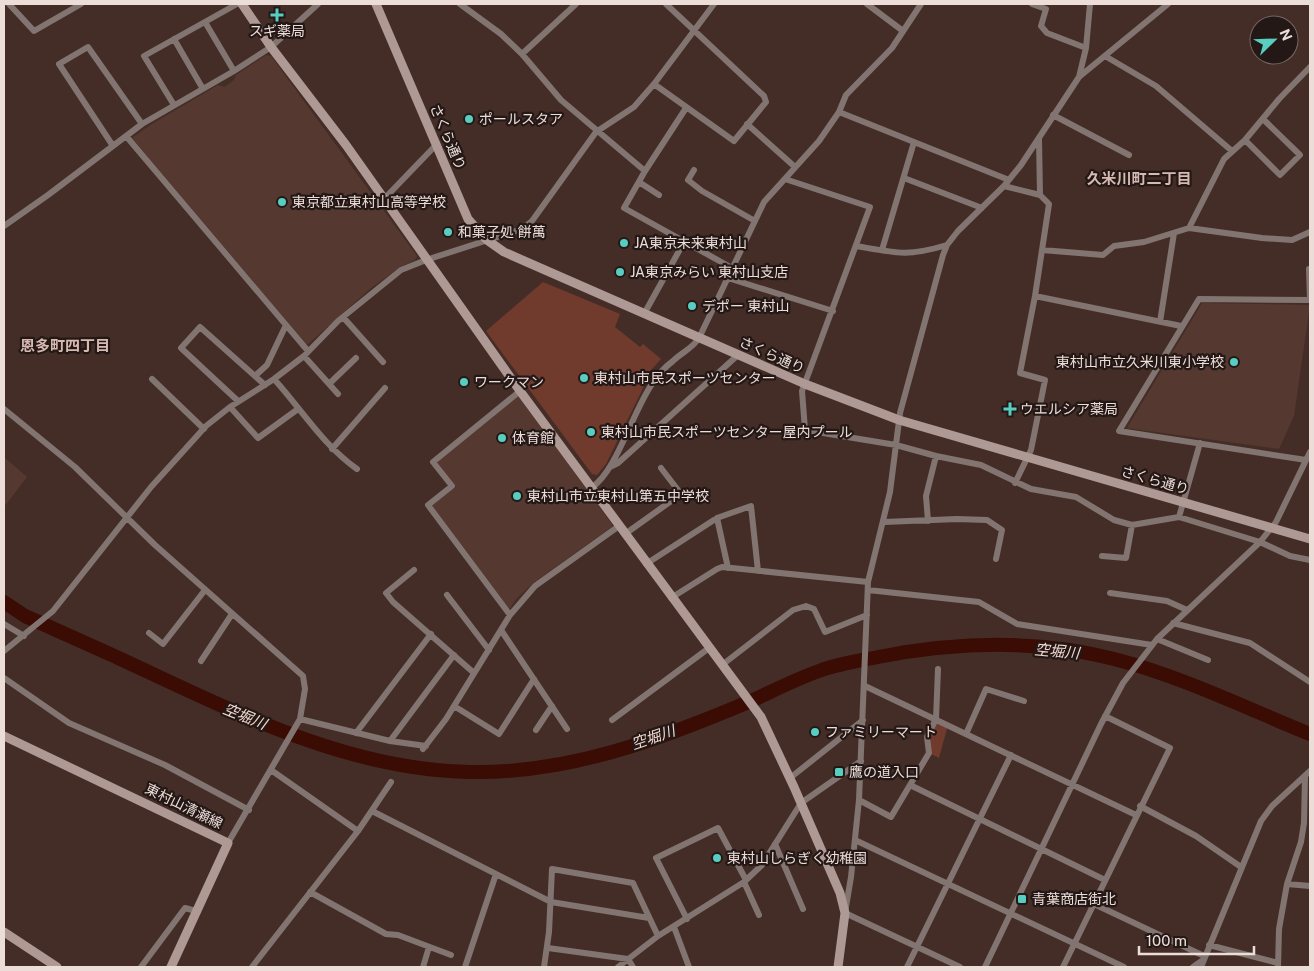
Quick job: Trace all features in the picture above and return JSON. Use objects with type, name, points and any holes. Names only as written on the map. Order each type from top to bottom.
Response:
[{"type":"street","points":[[9,4],[34,31],[81,4]]},
{"type":"street","points":[[174,105],[144,56],[237,4]]},
{"type":"street","points":[[242,4],[271,47],[384,199],[520,391],[592,487],[671,598],[759,714],[790,778],[840,893],[845,913]]},
{"type":"street","points":[[4,226],[142,124],[234,72],[271,47],[318,4]]},
{"type":"street","name":"さくら通り","points":[[376,4],[468,219],[487,240],[504,252],[804,384],[899,420],[1310,539]]},
{"type":"street","points":[[460,4],[501,34],[522,54],[561,100],[596,132],[645,171]]},
{"type":"street","points":[[522,54],[576,4]]},
{"type":"street","points":[[654,84],[734,141],[766,102],[764,96],[666,4]]},
{"type":"street","points":[[4,651],[54,610],[125,517],[204,429],[230,407],[274,379],[306,354],[343,317],[401,270],[522,229],[532,220],[596,132],[634,107],[654,84],[714,4]]},
{"type":"street","points":[[867,4],[903,31]]},
{"type":"street","points":[[592,487],[605,477],[634,415],[653,383],[672,361],[693,347],[699,338],[764,202],[819,141],[839,112],[846,96],[884,58],[921,4]]},
{"type":"street","points":[[1032,4],[1046,8],[1041,26],[1047,33],[1086,48]]},
{"type":"street","points":[[1079,77],[1086,48],[1090,4]]},
{"type":"street","points":[[838,967],[855,840],[865,686],[868,582],[884,522],[899,420],[947,245],[958,231],[1009,180],[1039,139],[1079,77],[1168,4]]},
{"type":"street","points":[[205,22],[234,72]]},
{"type":"street","points":[[174,39],[204,89]]},
{"type":"street","points":[[113,146],[60,64],[88,47],[142,124]]},
{"type":"street","points":[[1105,56],[1156,86],[1232,151]]},
{"type":"street","points":[[1189,228],[1224,159],[1245,140],[1310,68]]},
{"type":"street","points":[[686,108],[645,171],[624,208],[732,268]]},
{"type":"street","points":[[839,112],[1009,180]]},
{"type":"street","points":[[1053,115],[1129,155]]},
{"type":"street","points":[[1245,140],[1280,175],[1300,155],[1263,119]]},
{"type":"street","points":[[747,124],[796,167]]},
{"type":"street","points":[[126,136],[286,324],[306,354],[338,394]]},
{"type":"street","points":[[1039,139],[1040,195]]},
{"type":"street","points":[[882,250],[914,142]]},
{"type":"street","points":[[384,199],[436,145]]},
{"type":"street","points":[[694,170],[688,180],[702,191],[755,221]]},
{"type":"street","points":[[904,178],[982,208]]},
{"type":"street","points":[[785,179],[870,207],[833,311],[804,384],[802,391],[806,430],[896,444],[936,456],[981,465],[1031,489],[1076,497],[1114,520],[1132,525],[1180,517],[1260,542],[1290,556],[1310,560]]},
{"type":"street","points":[[639,182],[659,195]]},
{"type":"street","points":[[1004,186],[1040,195],[1049,204],[1035,296],[1020,373],[1045,380],[1028,457],[1015,482]]},
{"type":"street","points":[[1042,250],[1103,255],[1114,246],[1144,242],[1189,228],[1292,240],[1310,232]]},
{"type":"street","points":[[1160,322],[1174,233]]},
{"type":"street","points":[[644,314],[684,242]]},
{"type":"street","points":[[856,246],[912,253],[947,245]]},
{"type":"street","points":[[1306,460],[1119,431],[1199,298],[1310,300],[1309,269]]},
{"type":"street","points":[[728,278],[833,311]]},
{"type":"street","points":[[1035,296],[1181,326]]},
{"type":"street","points":[[343,317],[383,362]]},
{"type":"street","points":[[255,376],[267,365],[286,324]]},
{"type":"street","points":[[238,401],[181,348],[200,327],[265,385]]},
{"type":"street","points":[[610,467],[618,463],[738,355]]},
{"type":"street","points":[[329,384],[356,358]]},
{"type":"street","points":[[152,379],[204,429]]},
{"type":"street","points":[[274,379],[332,449],[357,469]]},
{"type":"street","points":[[332,449],[385,388]]},
{"type":"street","points":[[510,616],[428,505],[452,486],[434,462],[520,391]]},
{"type":"street","points":[[230,407],[258,438],[298,409]]},
{"type":"street","points":[[4,409],[75,467],[125,517],[303,676],[305,689],[300,719],[249,810],[228,843]]},
{"type":"street","points":[[1180,517],[1182,502],[1200,443]]},
{"type":"street","points":[[985,967],[1105,716],[1123,683],[1154,642],[1260,542],[1271,528],[1310,452]]},
{"type":"street","points":[[928,521],[926,496],[936,456]]},
{"type":"street","points":[[300,719],[390,741],[425,747],[454,706],[510,616],[535,586],[681,494],[661,468]]},
{"type":"street","points":[[646,564],[718,518],[751,506],[758,571]]},
{"type":"street","points":[[718,518],[728,568]]},
{"type":"street","points":[[884,522],[957,518],[987,520],[1002,530],[996,559]]},
{"type":"street","points":[[1102,556],[1126,558],[1132,525]]},
{"type":"street","points":[[671,598],[716,569],[728,568],[868,582]]},
{"type":"street","points":[[414,570],[386,593],[393,602],[474,673]]},
{"type":"street","points":[[163,644],[205,590]]},
{"type":"street","points":[[868,590],[979,602],[1017,624],[1154,642],[1208,660]]},
{"type":"street","points":[[1110,593],[1167,601],[1186,610]]},
{"type":"street","points":[[447,595],[489,650]]},
{"type":"street","points":[[722,665],[793,610],[806,606],[814,609],[825,632],[867,615]]},
{"type":"street","points":[[201,661],[232,614]]},
{"type":"street","points":[[1173,623],[1250,643],[1310,682]]},
{"type":"street","points":[[4,624],[24,636]]},
{"type":"street","points":[[501,630],[567,729]]},
{"type":"street","points":[[149,633],[170,648]]},
{"type":"street","points":[[356,733],[430,634]]},
{"type":"street","points":[[612,720],[709,648]]},
{"type":"street","points":[[390,741],[454,654]]},
{"type":"street","points":[[858,800],[891,817],[929,753],[927,737],[936,719],[938,669]]},
{"type":"street","points":[[4,678],[69,723],[165,765],[249,810]]},
{"type":"street","points":[[454,706],[499,734],[534,679]]},
{"type":"street","points":[[865,686],[1136,815]]},
{"type":"street","points":[[966,734],[986,689],[1024,701]]},
{"type":"street","points":[[536,730],[552,706]]},
{"type":"street","points":[[1063,967],[1170,748],[1105,716]]},
{"type":"street","points":[[790,778],[863,720]]},
{"type":"street","name":"東村山清瀬線","points":[[4,736],[228,843],[171,967]]},
{"type":"street","points":[[907,967],[1011,755]]},
{"type":"street","points":[[618,967],[658,936],[687,920],[745,881],[762,865],[801,803],[861,761]]},
{"type":"street","points":[[271,770],[358,831]]},
{"type":"street","points":[[1193,967],[1203,961],[1241,867],[1266,812],[1310,771]]},
{"type":"street","points":[[1209,945],[1278,965],[1279,929],[1287,884],[1301,842],[1304,823],[1305,777]]},
{"type":"street","points":[[252,967],[358,831],[391,782]]},
{"type":"street","points":[[910,785],[1105,880]]},
{"type":"street","points":[[1140,806],[1196,836],[1241,867]]},
{"type":"street","points":[[372,811],[551,902],[649,918]]},
{"type":"street","points":[[687,920],[656,858],[718,828],[745,881],[759,915]]},
{"type":"street","points":[[855,840],[1124,967]]},
{"type":"street","points":[[775,844],[803,908]]},
{"type":"street","points":[[544,967],[548,948],[552,869],[634,883],[658,936]]},
{"type":"street","points":[[465,967],[496,874]]},
{"type":"street","points":[[1287,884],[1310,886]]},
{"type":"street","points":[[310,892],[386,934],[398,935],[451,956]]},
{"type":"street","points":[[1094,904],[1203,961]]},
{"type":"street","points":[[141,967],[185,908],[196,911]]},
{"type":"street","points":[[845,913],[960,967]]},
{"type":"street","points":[[674,927],[689,967]]},
{"type":"street","points":[[4,932],[57,967]]},
{"type":"street","points":[[423,967],[429,947]]},
{"type":"street","points":[[548,948],[628,959]]},
{"type":"street","points":[[628,959],[633,967]]},
{"type":"shaded area","name":"東京都立東村山高等学校","points":[[266,55],[271,56],[417,256],[415,260],[402,266],[371,288],[307,345],[132,138],[218,85],[224,87],[234,80],[236,75]]},
{"type":"shaded area","name":"東村山市民スポーツセンター","points":[[543,282],[620,314],[615,327],[640,347],[643,344],[661,359],[645,377],[647,380],[606,464],[597,475],[592,474],[486,331]]},
{"type":"shaded area","name":"東村山市立久米川東小学校","points":[[1202,303],[1310,305],[1294,416],[1279,449],[1127,428]]},
{"type":"shaded area","name":"東村山市立東村山第五中学校","points":[[519,395],[613,526],[533,583],[516,599],[509,610],[432,505],[456,487],[437,462]]},
{"type":"shaded area","points":[[4,457],[27,477],[4,507]]},
{"type":"shaded area","points":[[936,719],[948,725],[939,758],[929,753],[927,737]]},
{"type":"waterway","name":"空堀川","points":[[4,602],[25,616],[198,695],[286,732],[331,748],[376,760],[423,769],[470,772],[507,771],[579,760],[649,741],[826,669],[856,661],[907,652],[967,646],[996,645],[1056,648],[1114,659],[1188,683],[1310,734]]},
{"type":"place","name":"スギ薬局","points":[[277,15]]},
{"type":"place","name":"ポールスタア","points":[[469,119]]},
{"type":"place","name":"東京都立東村山高等学校","points":[[282,202]]},
{"type":"place","name":"和菓子処 餅萬","points":[[448,232]]},
{"type":"place","name":"JA東京未来東村山","points":[[624,243]]},
{"type":"place","name":"JA東京みらい 東村山支店","points":[[620,272]]},
{"type":"place","name":"デポー 東村山","points":[[692,306]]},
{"type":"place","name":"東村山市立久米川東小学校","points":[[1234,362]]},
{"type":"place","name":"東村山市民スポーツセンター","points":[[584,378]]},
{"type":"place","name":"ワークマン","points":[[464,382]]},
{"type":"place","name":"ウエルシア薬局","points":[[1010,409]]},
{"type":"place","name":"東村山市民スポーツセンター屋内プール","points":[[591,432]]},
{"type":"place","name":"体育館","points":[[502,438]]},
{"type":"place","name":"東村山市立東村山第五中学校","points":[[517,496]]},
{"type":"place","name":"ファミリーマート","points":[[815,732]]},
{"type":"place","name":"鷹の道入口","points":[[839,772]]},
{"type":"place","name":"東村山しらぎく幼稚園","points":[[717,858]]},
{"type":"place","name":"青葉商店街北","points":[[1022,899]]},
{"type":"district","name":"久米川町二丁目","points":[[1139,178]]},
{"type":"district","name":"恩多町四丁目","points":[[65,345]]}]
